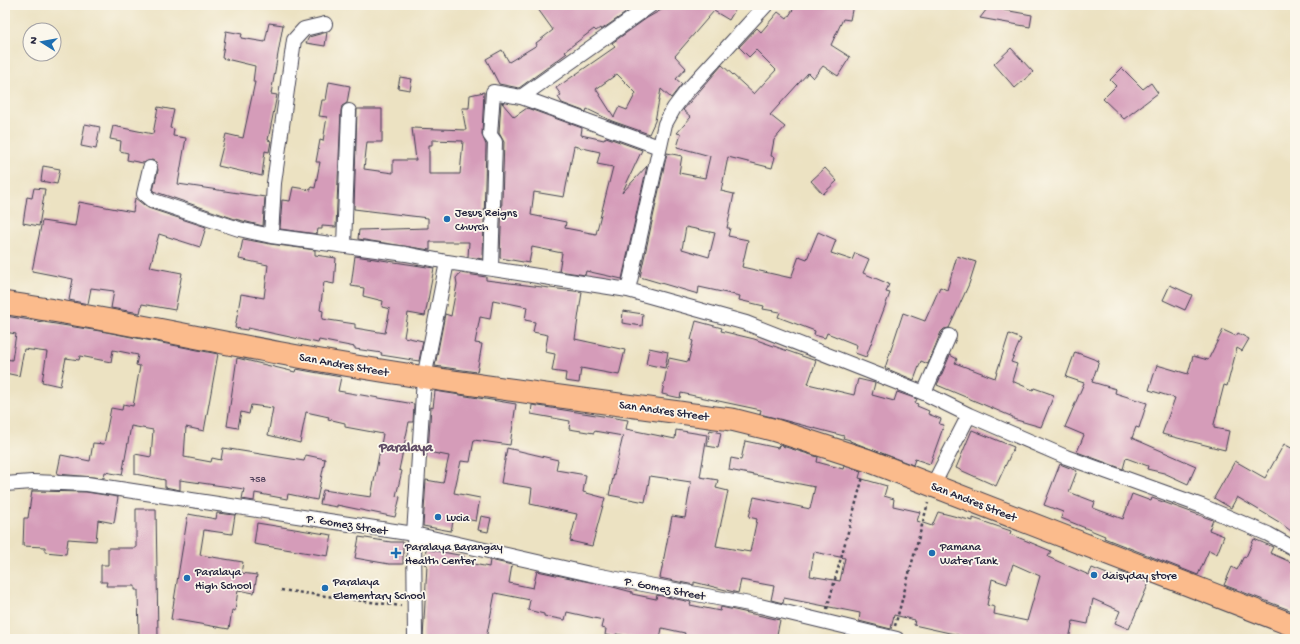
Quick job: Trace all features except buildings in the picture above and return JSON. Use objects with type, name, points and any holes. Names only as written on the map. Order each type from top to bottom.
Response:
[{"type":"main road","name":"San Andres Street","points":[[5,303],[69,312],[279,353],[424,378],[734,420],[774,430],[867,460],[1295,626]]},
{"type":"street","points":[[521,97],[651,5]]},
{"type":"street","points":[[628,290],[665,124],[674,108],[766,5]]},
{"type":"street","points":[[271,236],[274,183],[294,40],[304,29],[325,24]]},
{"type":"street","points":[[491,268],[495,142],[490,135],[493,92],[521,97],[659,147]]},
{"type":"street","points":[[344,245],[349,111]]},
{"type":"street","points":[[150,168],[144,194],[154,202],[239,229],[271,236],[344,245],[628,290],[746,323],[924,392],[969,415],[1066,457],[1202,506],[1268,534],[1295,549]]},
{"type":"street","points":[[415,639],[414,534],[424,378],[447,262]]},
{"type":"street","points":[[924,392],[949,336]]},
{"type":"street","points":[[933,485],[969,415]]},
{"type":"street","name":"P. Gomez Street","points":[[5,484],[32,482],[87,484],[414,534],[590,574],[760,606],[895,639]]},
{"type":"path","points":[[824,621],[867,460]]},
{"type":"path","points":[[895,639],[933,485]]},
{"type":"path","points":[[281,590],[415,608]]},
{"type":"place","name":"Jesus Reigns Church","points":[[447,219]]},
{"type":"place","name":"Lucia","points":[[438,517]]},
{"type":"place","name":"Paralaya Barangay Health Center","points":[[396,553]]},
{"type":"place","name":"Pamana Water Tank","points":[[932,553]]},
{"type":"place","name":"daisyday store","points":[[1094,575]]},
{"type":"place","name":"Paralaya High School","points":[[187,578]]},
{"type":"place","name":"Paralaya Elementary School","points":[[325,588]]},
{"type":"district","name":"Paralaya","points":[[406,446]]}]
